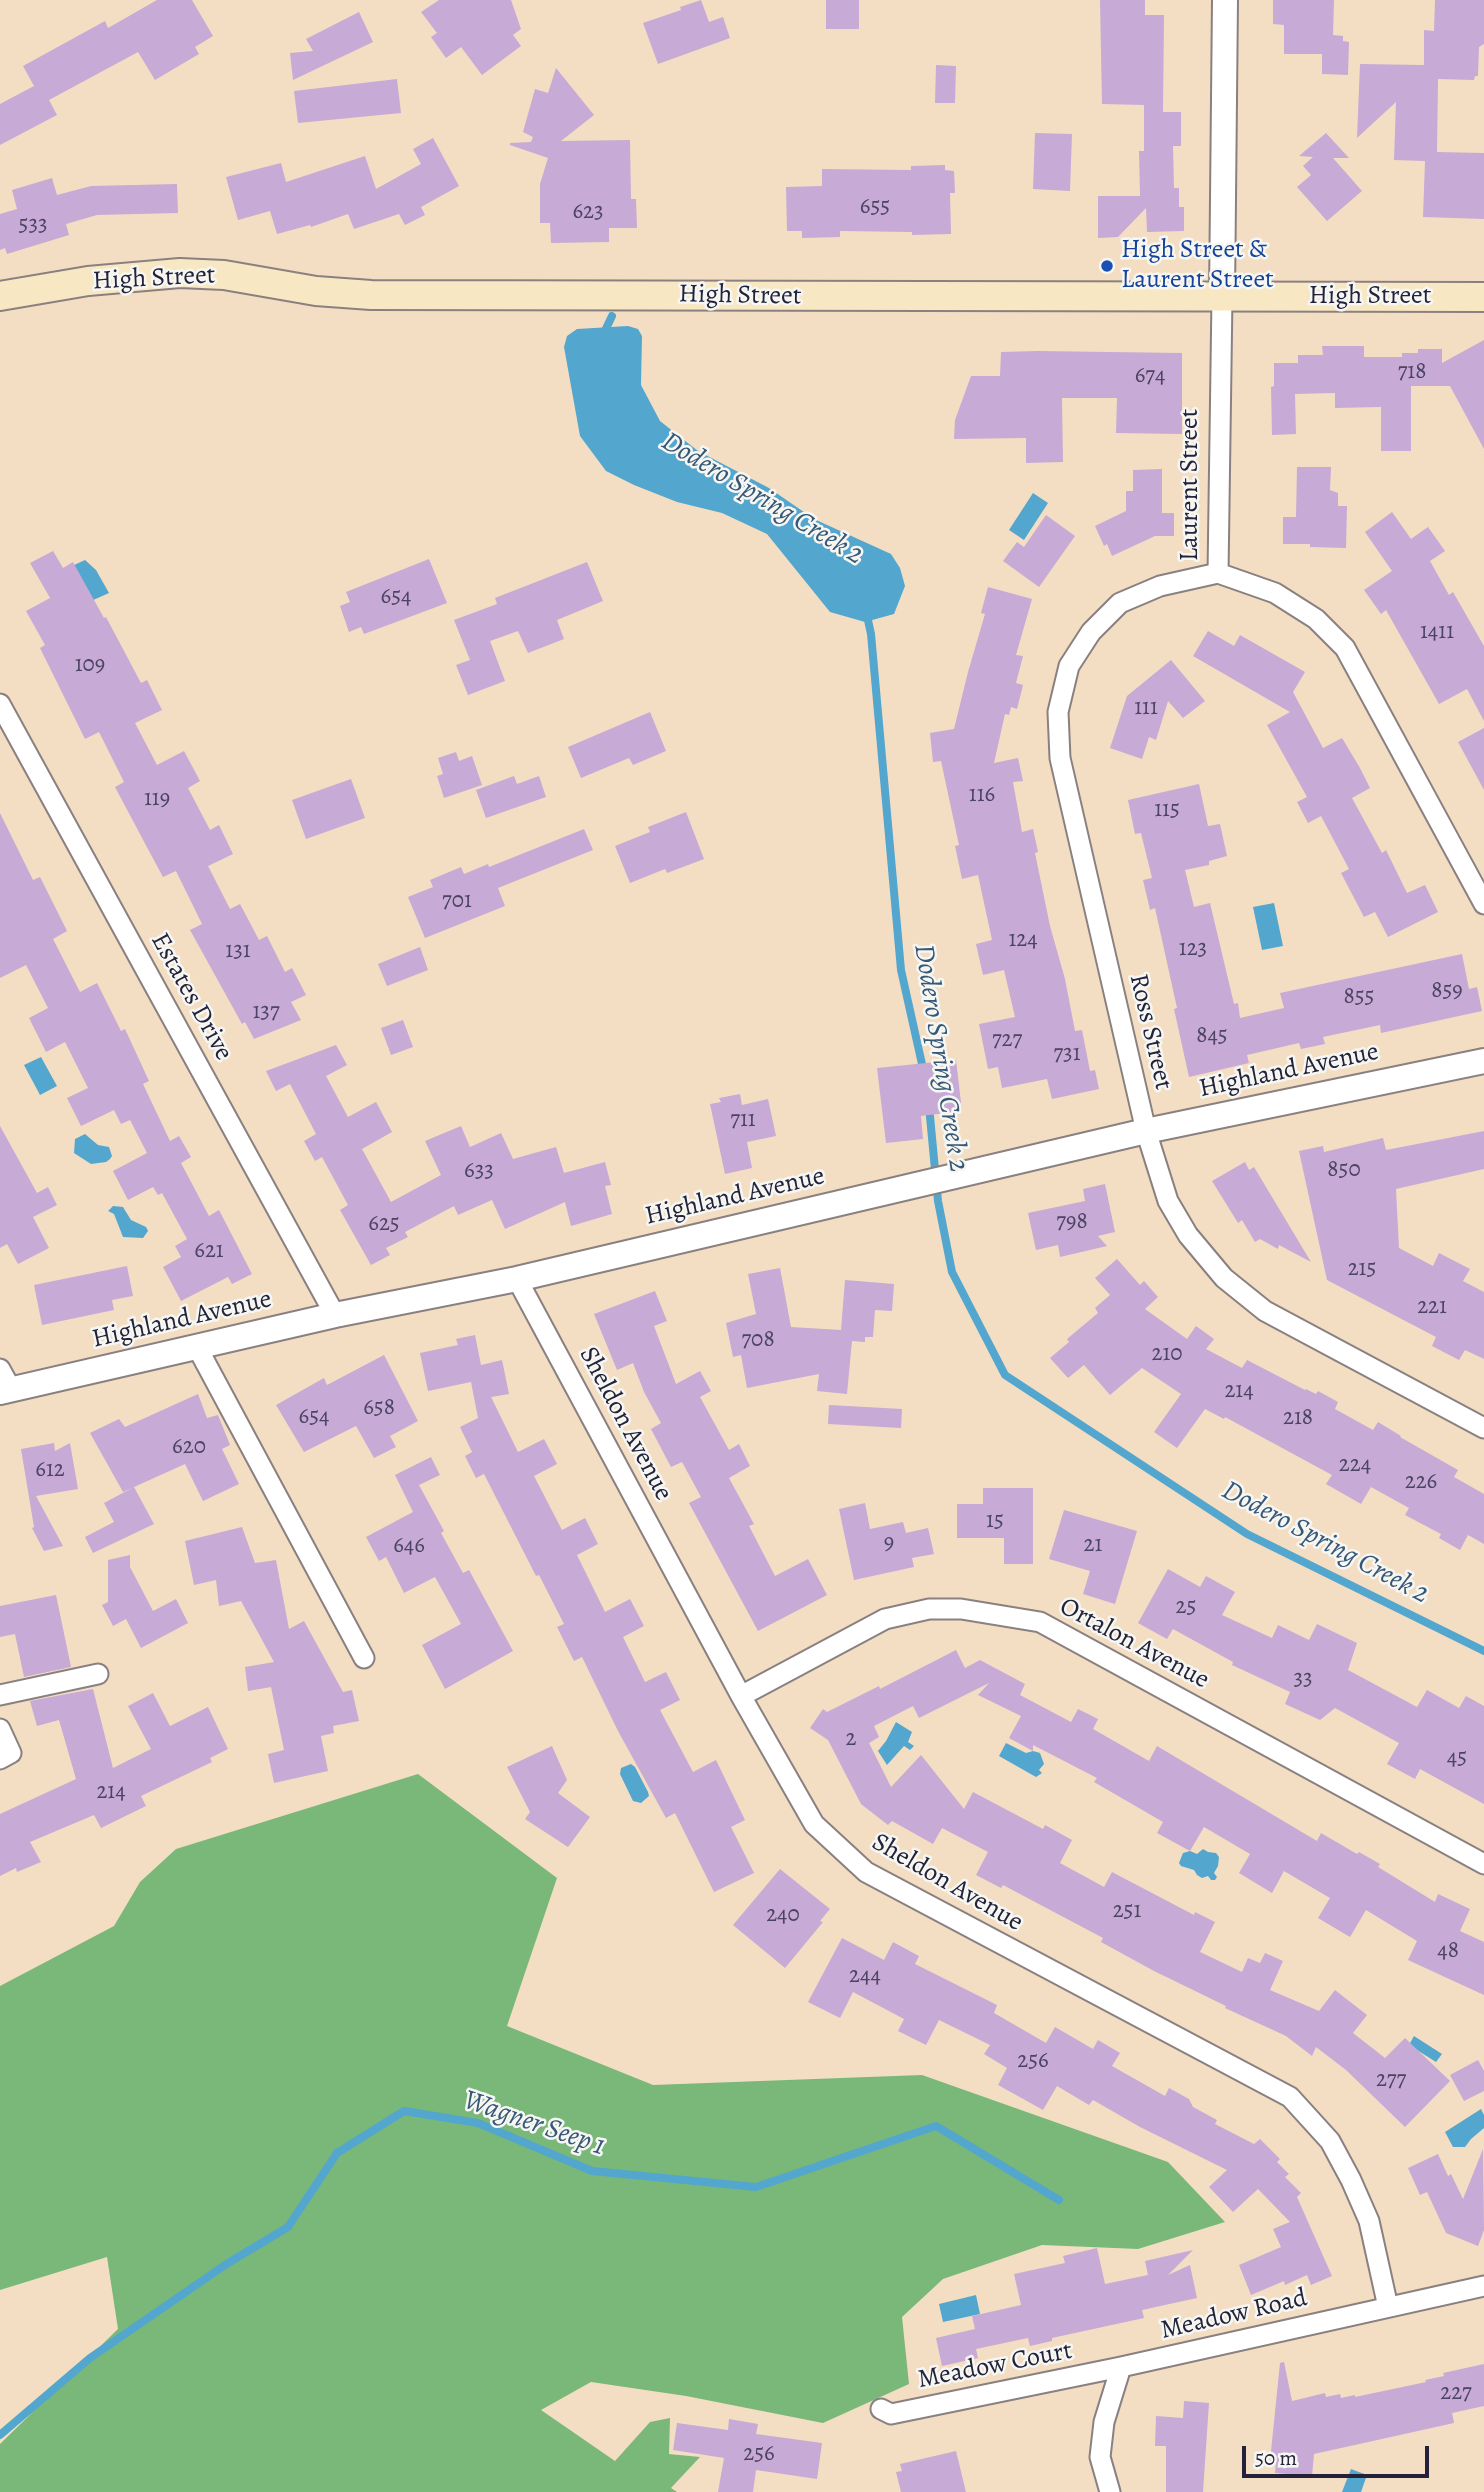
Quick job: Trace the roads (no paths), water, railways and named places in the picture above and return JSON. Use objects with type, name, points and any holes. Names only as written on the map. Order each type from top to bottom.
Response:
[{"type":"main road","name":"High Street","points":[[0,296],[88,281],[180,273],[224,275],[316,291],[370,295],[1484,297]]},
{"type":"street","name":"Laurent Street","points":[[1225,0],[1218,573],[1275,593],[1316,619],[1345,648],[1484,904]]},
{"type":"street","name":"Ross Street","points":[[1218,573],[1160,586],[1120,603],[1091,632],[1069,666],[1058,712],[1059,758],[1146,1131],[1168,1201],[1188,1235],[1224,1278],[1265,1311],[1484,1429]]},
{"type":"street","name":"Estates Drive","points":[[0,704],[335,1315]]},
{"type":"street","name":"Highland Avenue","points":[[4,1384],[197,1347],[335,1315],[517,1279],[1146,1131],[1484,1060]]},
{"type":"street","name":"Sheldon Avenue","points":[[517,1279],[741,1696],[814,1824],[866,1872],[1290,2097],[1330,2141],[1351,2180],[1369,2221],[1388,2307]]},
{"type":"street","points":[[197,1347],[365,1658]]},
{"type":"street","name":"Ortalon Avenue","points":[[741,1696],[885,1619],[929,1609],[961,1609],[1040,1622],[1484,1864]]},
{"type":"street","points":[[0,1695],[98,1674]]},
{"type":"street","points":[[0,1730],[11,1753],[0,1759]]},
{"type":"street","name":"Meadow Road","points":[[1121,2367],[1484,2286]]},
{"type":"street","points":[[1110,2492],[1100,2457],[1104,2422],[1121,2367]]},
{"type":"street","name":"Meadow Court","points":[[881,2409],[891,2414],[1121,2367]]},
{"type":"water","points":[[628,326],[638,329],[642,336],[641,385],[660,421],[698,451],[769,488],[814,519],[891,554],[900,568],[905,586],[894,614],[865,622],[830,612],[767,534],[722,513],[677,502],[606,471],[580,436],[564,347],[567,336],[577,329]]},
{"type":"water","points":[[1033,493],[1048,503],[1024,540],[1009,530]]},
{"type":"water","points":[[85,560],[96,570],[109,593],[91,601],[72,566]]},
{"type":"water","points":[[1274,903],[1283,946],[1262,950],[1253,907]]},
{"type":"water","points":[[41,1057],[57,1086],[40,1095],[24,1065]]},
{"type":"water","points":[[85,1134],[98,1145],[109,1147],[112,1156],[110,1159],[91,1164],[74,1153],[75,1139]]},
{"type":"water","points":[[113,1206],[123,1207],[131,1220],[146,1227],[148,1231],[143,1238],[123,1237],[114,1214],[108,1211]]},
{"type":"water","points":[[896,1722],[912,1732],[908,1742],[914,1746],[910,1750],[904,1746],[887,1765],[878,1751]]},
{"type":"water","points":[[1006,1743],[1026,1753],[1040,1753],[1044,1764],[1039,1770],[1042,1773],[1036,1777],[999,1756]]},
{"type":"water","points":[[631,1764],[648,1792],[649,1796],[641,1803],[633,1801],[620,1774],[621,1768]]},
{"type":"water","points":[[1203,1849],[1216,1853],[1219,1857],[1214,1873],[1217,1877],[1215,1880],[1208,1876],[1202,1878],[1194,1870],[1179,1863],[1183,1853],[1190,1851],[1197,1854]]},
{"type":"water","points":[[1414,2036],[1442,2054],[1436,2062],[1409,2045]]},
{"type":"water","points":[[1481,2109],[1484,2128],[1465,2147],[1453,2147],[1445,2132]]},
{"type":"water","points":[[976,2295],[980,2314],[943,2322],[939,2304]]},
{"type":"water","points":[[1351,2469],[1367,2475],[1361,2492],[1342,2492]]},
{"type":"waterway","name":"Dodero Spring Creek 2","points":[[603,335],[612,316]]},
{"type":"waterway","name":"Dodero Spring Creek 2","points":[[866,611],[871,634],[901,970],[924,1073]]},
{"type":"waterway","name":"Dodero Spring Creek 2","points":[[929,1106],[938,1201],[952,1272],[1005,1375],[1247,1534],[1484,1651]]},
{"type":"waterway","name":"Wagner Seep 1","points":[[0,2435],[90,2358],[228,2263],[288,2227],[337,2153],[404,2111],[478,2123],[592,2171],[756,2187],[936,2126],[1059,2200]]},
{"type":"place","name":"High Street & Laurent Street","points":[[1107,266]]}]
